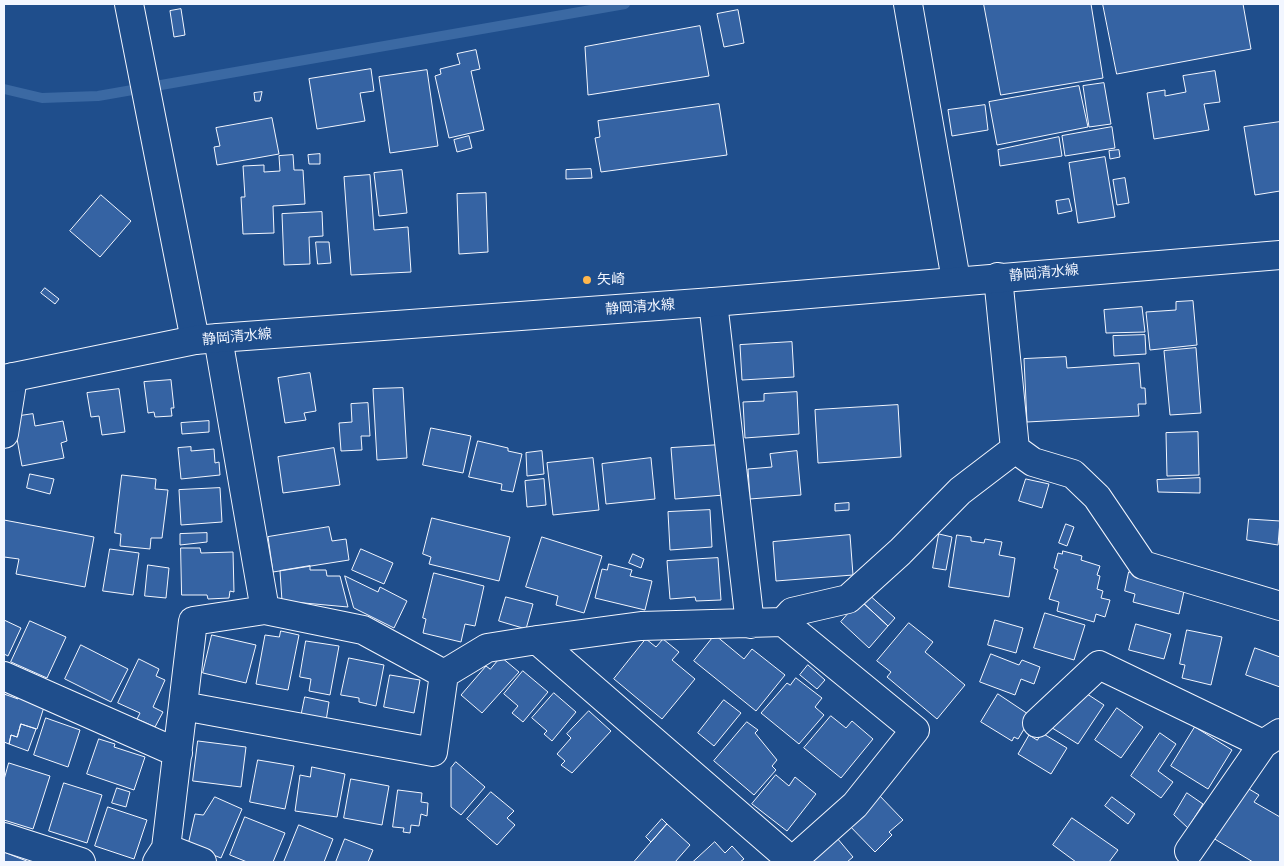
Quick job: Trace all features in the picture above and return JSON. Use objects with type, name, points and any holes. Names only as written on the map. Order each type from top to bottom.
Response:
[{"type":"street","points":[[129,4],[149,106],[207,339],[265,610]]},
{"type":"street","points":[[908,4],[956,280]]},
{"type":"street","name":"静岡清水線","points":[[8,378],[207,339],[713,302],[956,280],[1280,255]]},
{"type":"street","points":[[998,277],[1015,449],[1033,462],[1073,474],[1097,496],[1143,565],[1280,606]]},
{"type":"street","points":[[713,302],[750,624]]},
{"type":"street","points":[[4,434],[8,378]]},
{"type":"street","points":[[783,622],[792,612],[848,599],[900,552],[960,490],[1015,449]]},
{"type":"street","points":[[202,862],[162,855],[178,753],[193,621],[265,610],[363,630],[444,674]]},
{"type":"street","points":[[444,674],[487,648],[537,640],[641,626],[783,622],[915,730],[855,805],[792,861],[537,640]]},
{"type":"street","points":[[1037,723],[1099,665],[1272,739],[1189,851]]},
{"type":"street","points":[[183,706],[433,752],[444,674]]},
{"type":"street","points":[[4,676],[178,753]]},
{"type":"street","points":[[4,837],[81,862]]},
{"type":"building","points":[[984,4],[1091,4],[1103,78],[1001,95]]},
{"type":"building","points":[[1103,4],[1243,4],[1251,49],[1117,74]]},
{"type":"building","points":[[181,9],[185,35],[174,37],[170,11]]},
{"type":"building","points":[[738,10],[744,43],[724,47],[717,14]]},
{"type":"building","points":[[700,26],[709,76],[588,95],[585,47]]},
{"type":"building","points":[[476,50],[480,69],[471,71],[484,130],[449,138],[435,76],[441,74],[440,69],[460,64],[457,54]]},
{"type":"building","points":[[371,69],[374,91],[360,93],[365,121],[317,129],[309,79]]},
{"type":"building","points":[[427,70],[438,146],[390,153],[379,77]]},
{"type":"building","points":[[1215,71],[1220,102],[1204,104],[1209,130],[1154,139],[1147,93],[1165,90],[1165,96],[1186,92],[1183,76]]},
{"type":"building","points":[[1104,83],[1111,124],[1089,127],[1083,86]]},
{"type":"building","points":[[1079,86],[1088,127],[997,145],[989,102]]},
{"type":"building","points":[[262,92],[260,101],[255,101],[254,93]]},
{"type":"building","points":[[719,104],[727,155],[601,172],[595,138],[600,137],[598,121]]},
{"type":"building","points":[[985,105],[988,130],[952,136],[948,110]]},
{"type":"building","points":[[272,118],[279,154],[217,165],[214,147],[220,146],[216,128]]},
{"type":"building","points":[[1280,122],[1280,191],[1255,195],[1244,127]]},
{"type":"building","points":[[1112,127],[1115,148],[1065,156],[1062,136]]},
{"type":"building","points":[[469,136],[472,148],[457,152],[454,140]]},
{"type":"building","points":[[1059,137],[1062,156],[1000,166],[998,150]]},
{"type":"building","points":[[1119,150],[1120,157],[1110,159],[1109,151]]},
{"type":"building","points":[[320,154],[320,164],[309,164],[308,155]]},
{"type":"building","points":[[293,155],[294,170],[303,170],[305,204],[273,206],[274,233],[243,234],[241,197],[245,197],[243,166],[264,165],[264,172],[280,171],[279,156]]},
{"type":"building","points":[[1105,157],[1115,217],[1078,223],[1069,163]]},
{"type":"building","points":[[591,169],[592,178],[566,179],[566,170]]},
{"type":"building","points":[[402,170],[407,213],[379,216],[374,173]]},
{"type":"building","points":[[370,175],[374,230],[408,227],[411,272],[351,275],[344,177]]},
{"type":"building","points":[[1125,178],[1129,203],[1117,205],[1113,180]]},
{"type":"building","points":[[486,193],[488,252],[459,254],[457,194]]},
{"type":"building","points":[[101,195],[131,221],[100,257],[70,231]]},
{"type":"building","points":[[1069,199],[1072,211],[1058,214],[1056,201]]},
{"type":"building","points":[[322,212],[323,236],[309,237],[310,264],[284,265],[282,214]]},
{"type":"building","points":[[316,242],[329,242],[331,263],[318,264]]},
{"type":"building","points":[[45,288],[59,299],[55,304],[41,293]]},
{"type":"building","points":[[1193,301],[1197,345],[1150,350],[1146,312],[1176,310],[1176,302]]},
{"type":"building","points":[[1142,307],[1145,332],[1106,333],[1104,310]]},
{"type":"building","points":[[1145,335],[1146,354],[1114,356],[1113,336]]},
{"type":"building","points":[[792,342],[794,377],[742,380],[740,345]]},
{"type":"building","points":[[1196,348],[1201,413],[1170,415],[1164,351]]},
{"type":"building","points":[[1066,357],[1067,368],[1139,363],[1141,388],[1145,388],[1146,404],[1138,404],[1139,416],[1027,422],[1024,359]]},
{"type":"building","points":[[310,373],[316,411],[304,413],[306,420],[285,423],[278,378]]},
{"type":"building","points":[[171,380],[174,408],[171,408],[172,416],[155,417],[154,412],[148,413],[144,382]]},
{"type":"building","points":[[403,388],[407,458],[377,460],[373,389]]},
{"type":"building","points":[[119,389],[125,432],[102,435],[99,416],[91,417],[87,393]]},
{"type":"building","points":[[797,392],[799,434],[745,438],[743,402],[764,401],[764,394]]},
{"type":"building","points":[[368,403],[370,436],[361,436],[362,450],[341,451],[339,423],[352,422],[351,404]]},
{"type":"building","points":[[898,405],[901,457],[818,463],[815,410]]},
{"type":"building","points":[[33,414],[35,426],[63,421],[67,441],[61,443],[64,458],[22,466],[13,417]]},
{"type":"building","points":[[209,421],[209,432],[182,434],[181,423]]},
{"type":"building","points":[[431,428],[471,436],[463,473],[423,465]]},
{"type":"building","points":[[1198,432],[1199,475],[1167,476],[1166,433]]},
{"type":"building","points":[[478,441],[508,448],[508,451],[522,454],[513,492],[501,490],[502,484],[469,477]]},
{"type":"building","points":[[720,445],[724,495],[675,499],[671,448]]},
{"type":"building","points":[[191,447],[191,451],[214,449],[215,463],[219,462],[220,475],[181,479],[178,448]]},
{"type":"building","points":[[334,448],[340,485],[283,493],[278,457]]},
{"type":"building","points":[[542,451],[544,474],[527,476],[526,453]]},
{"type":"building","points":[[797,451],[801,495],[750,499],[748,469],[772,467],[770,454]]},
{"type":"building","points":[[593,458],[599,510],[553,515],[547,463]]},
{"type":"building","points":[[651,458],[655,499],[606,504],[602,464]]},
{"type":"building","points":[[30,474],[54,479],[50,494],[27,488]]},
{"type":"building","points":[[122,475],[156,479],[155,489],[168,490],[162,538],[151,538],[150,549],[120,546],[121,534],[115,533]]},
{"type":"building","points":[[1200,478],[1200,493],[1158,492],[1157,480]]},
{"type":"building","points":[[544,479],[546,505],[527,507],[525,481]]},
{"type":"building","points":[[1026,479],[1049,484],[1042,508],[1019,501]]},
{"type":"building","points":[[220,488],[222,522],[181,525],[179,490]]},
{"type":"building","points":[[849,503],[849,510],[835,511],[835,504]]},
{"type":"building","points":[[710,510],[712,547],[670,550],[668,512]]},
{"type":"building","points":[[432,518],[510,537],[499,581],[429,564],[431,557],[423,554]]},
{"type":"building","points":[[1249,519],[1280,521],[1278,545],[1247,540]]},
{"type":"building","points":[[4,520],[94,537],[85,587],[16,574],[19,559],[4,557]]},
{"type":"building","points":[[1066,524],[1074,527],[1067,546],[1059,543]]},
{"type":"building","points":[[329,527],[332,541],[346,539],[349,560],[273,572],[268,537]]},
{"type":"building","points":[[207,533],[207,542],[180,545],[180,534]]},
{"type":"building","points":[[939,534],[952,537],[946,570],[933,568]]},
{"type":"building","points":[[850,535],[853,575],[776,581],[773,542]]},
{"type":"building","points":[[957,535],[971,537],[971,541],[984,543],[985,539],[1002,542],[999,555],[1015,558],[1009,597],[949,587]]},
{"type":"building","points":[[542,537],[602,556],[584,613],[556,605],[558,596],[526,587]]},
{"type":"building","points":[[181,548],[200,548],[201,553],[233,552],[234,592],[230,591],[229,598],[208,599],[207,595],[182,595]]},
{"type":"building","points":[[110,549],[139,553],[133,595],[103,591]]},
{"type":"building","points":[[361,549],[393,563],[384,584],[352,570]]},
{"type":"building","points":[[1063,551],[1082,556],[1081,560],[1100,566],[1097,575],[1100,576],[1097,589],[1103,591],[1101,598],[1110,600],[1105,617],[1096,614],[1094,622],[1057,611],[1059,602],[1049,599],[1058,570],[1054,568],[1058,553],[1062,554]]},
{"type":"building","points":[[633,554],[644,559],[641,568],[629,563]]},
{"type":"building","points":[[718,558],[721,600],[696,601],[695,597],[670,599],[667,561]]},
{"type":"building","points":[[609,564],[632,570],[630,576],[652,581],[645,610],[595,598],[602,569],[607,570]]},
{"type":"building","points":[[148,565],[169,568],[166,598],[145,596]]},
{"type":"building","points":[[310,566],[310,570],[326,570],[327,576],[340,576],[348,607],[282,601],[280,571]]},
{"type":"building","points":[[1129,572],[1185,587],[1179,614],[1133,602],[1135,594],[1125,591]]},
{"type":"building","points":[[434,573],[484,586],[475,626],[465,624],[461,642],[423,633],[426,619],[423,618]]},
{"type":"building","points":[[345,576],[378,592],[380,587],[407,601],[394,628],[354,608]]},
{"type":"building","points":[[867,593],[895,618],[888,626],[860,600]]},
{"type":"building","points":[[506,597],[533,604],[526,629],[499,621]]},
{"type":"building","points":[[860,600],[888,626],[869,648],[841,622]]},
{"type":"building","points":[[1045,613],[1085,625],[1074,660],[1034,648]]},
{"type":"building","points":[[4,620],[21,628],[8,656],[4,654]]},
{"type":"building","points":[[995,620],[1023,628],[1016,653],[988,645]]},
{"type":"building","points":[[30,621],[66,637],[47,678],[11,662]]},
{"type":"building","points":[[909,623],[933,642],[925,652],[965,685],[937,719],[887,677],[891,672],[877,661]]},
{"type":"building","points":[[1136,624],[1171,634],[1164,659],[1129,650]]},
{"type":"building","points":[[1187,630],[1222,637],[1211,685],[1182,678],[1185,665],[1180,664]]},
{"type":"building","points":[[281,631],[299,635],[288,690],[256,684],[265,635],[279,637]]},
{"type":"building","points":[[212,635],[256,645],[246,683],[203,673]]},
{"type":"building","points":[[715,635],[744,659],[752,649],[785,675],[756,711],[694,661]]},
{"type":"building","points":[[646,639],[656,647],[663,639],[679,652],[672,660],[695,679],[662,719],[614,679]]},
{"type":"building","points":[[306,641],[339,646],[330,695],[309,691],[311,679],[300,677]]},
{"type":"building","points":[[81,645],[128,669],[111,702],[65,679]]},
{"type":"building","points":[[1255,648],[1280,657],[1280,687],[1246,675]]},
{"type":"building","points":[[991,654],[1019,665],[1022,660],[1040,667],[1034,684],[1021,679],[1015,695],[980,682]]},
{"type":"building","points":[[501,657],[519,672],[482,713],[461,695],[486,666],[490,669]]},
{"type":"building","points":[[349,658],[384,665],[376,706],[359,702],[359,698],[341,695]]},
{"type":"building","points":[[139,659],[159,669],[156,676],[165,680],[153,707],[163,712],[155,727],[137,719],[140,713],[118,703]]},
{"type":"building","points":[[808,665],[825,680],[817,689],[800,675]]},
{"type":"building","points":[[523,671],[548,692],[523,722],[512,713],[518,706],[504,694]]},
{"type":"building","points":[[390,675],[420,680],[414,713],[384,707]]},
{"type":"building","points":[[796,678],[822,698],[815,707],[824,715],[799,744],[761,713],[787,683],[790,685]]},
{"type":"building","points":[[1078,688],[1104,705],[1078,744],[1049,726]]},
{"type":"building","points":[[554,693],[576,712],[552,741],[544,734],[547,731],[532,718]]},
{"type":"building","points":[[4,694],[18,699],[20,694],[44,707],[37,729],[21,724],[17,737],[11,735],[9,744],[4,742]]},
{"type":"building","points":[[998,694],[1028,714],[1029,721],[1018,739],[1014,737],[1012,741],[981,722]]},
{"type":"building","points":[[305,697],[329,702],[326,721],[301,717]]},
{"type":"building","points":[[724,700],[741,713],[714,746],[698,733]]},
{"type":"building","points":[[1117,708],[1143,727],[1121,758],[1095,740]]},
{"type":"building","points":[[589,711],[611,731],[572,773],[561,765],[565,761],[557,754],[571,738],[567,734]]},
{"type":"building","points":[[831,716],[846,728],[852,721],[873,739],[841,778],[804,748]]},
{"type":"building","points":[[46,718],[80,730],[68,767],[34,755]]},
{"type":"building","points":[[747,722],[758,730],[755,733],[777,760],[772,766],[776,770],[754,795],[714,761]]},
{"type":"building","points":[[21,724],[36,729],[28,751],[9,744],[11,735],[17,737]]},
{"type":"building","points":[[1195,727],[1232,750],[1208,789],[1171,766]]},
{"type":"building","points":[[1042,733],[1067,748],[1051,774],[1018,754],[1029,735],[1037,740]]},
{"type":"building","points":[[1160,733],[1176,744],[1158,771],[1173,782],[1161,798],[1131,776]]},
{"type":"building","points":[[99,739],[115,744],[114,747],[145,757],[134,790],[87,774]]},
{"type":"building","points":[[198,741],[246,747],[241,787],[193,781]]},
{"type":"building","points":[[258,760],[294,766],[285,809],[250,802]]},
{"type":"building","points":[[456,762],[485,787],[461,815],[451,807],[451,768]]},
{"type":"building","points":[[9,763],[50,776],[33,829],[4,820],[4,780]]},
{"type":"building","points":[[312,767],[345,774],[337,817],[295,811],[300,775],[310,777]]},
{"type":"building","points":[[776,775],[789,786],[795,777],[816,794],[787,831],[752,804]]},
{"type":"building","points":[[351,779],[389,786],[382,825],[344,818]]},
{"type":"building","points":[[64,783],[102,795],[87,843],[49,831]]},
{"type":"building","points":[[1244,786],[1259,795],[1254,802],[1280,817],[1280,862],[1253,862],[1213,838]]},
{"type":"building","points":[[117,788],[130,792],[126,807],[112,803]]},
{"type":"building","points":[[398,790],[422,793],[421,802],[428,803],[427,816],[421,814],[419,826],[411,825],[410,833],[403,832],[404,828],[393,827]]},
{"type":"building","points":[[491,792],[514,811],[507,818],[515,825],[497,845],[467,819]]},
{"type":"building","points":[[877,793],[903,820],[889,832],[892,835],[875,852],[846,822]]},
{"type":"building","points":[[1187,793],[1203,804],[1188,828],[1174,815]]},
{"type":"building","points":[[215,797],[242,809],[221,858],[188,845],[195,814],[203,815]]},
{"type":"building","points":[[1112,797],[1135,814],[1128,824],[1105,806]]},
{"type":"building","points":[[108,807],[147,820],[134,859],[95,846]]},
{"type":"building","points":[[245,817],[285,833],[273,862],[247,862],[230,855]]},
{"type":"building","points":[[1072,818],[1118,850],[1109,862],[1076,862],[1053,845]]},
{"type":"building","points":[[662,819],[667,824],[651,842],[646,837]]},
{"type":"building","points":[[667,824],[690,845],[675,862],[636,862],[635,861]]},
{"type":"building","points":[[299,825],[333,839],[324,862],[284,862]]},
{"type":"building","points":[[837,838],[853,857],[847,862],[812,862]]},
{"type":"building","points":[[345,839],[373,850],[368,862],[336,862]]},
{"type":"building","points":[[715,842],[725,853],[732,846],[744,859],[740,862],[693,862]]},
{"type":"building","points":[[4,852],[29,862],[4,862]]},
{"type":"waterway","points":[[4,89],[42,98],[98,96],[625,4]]},
{"type":"place","name":"矢崎","points":[[587,280]]}]
